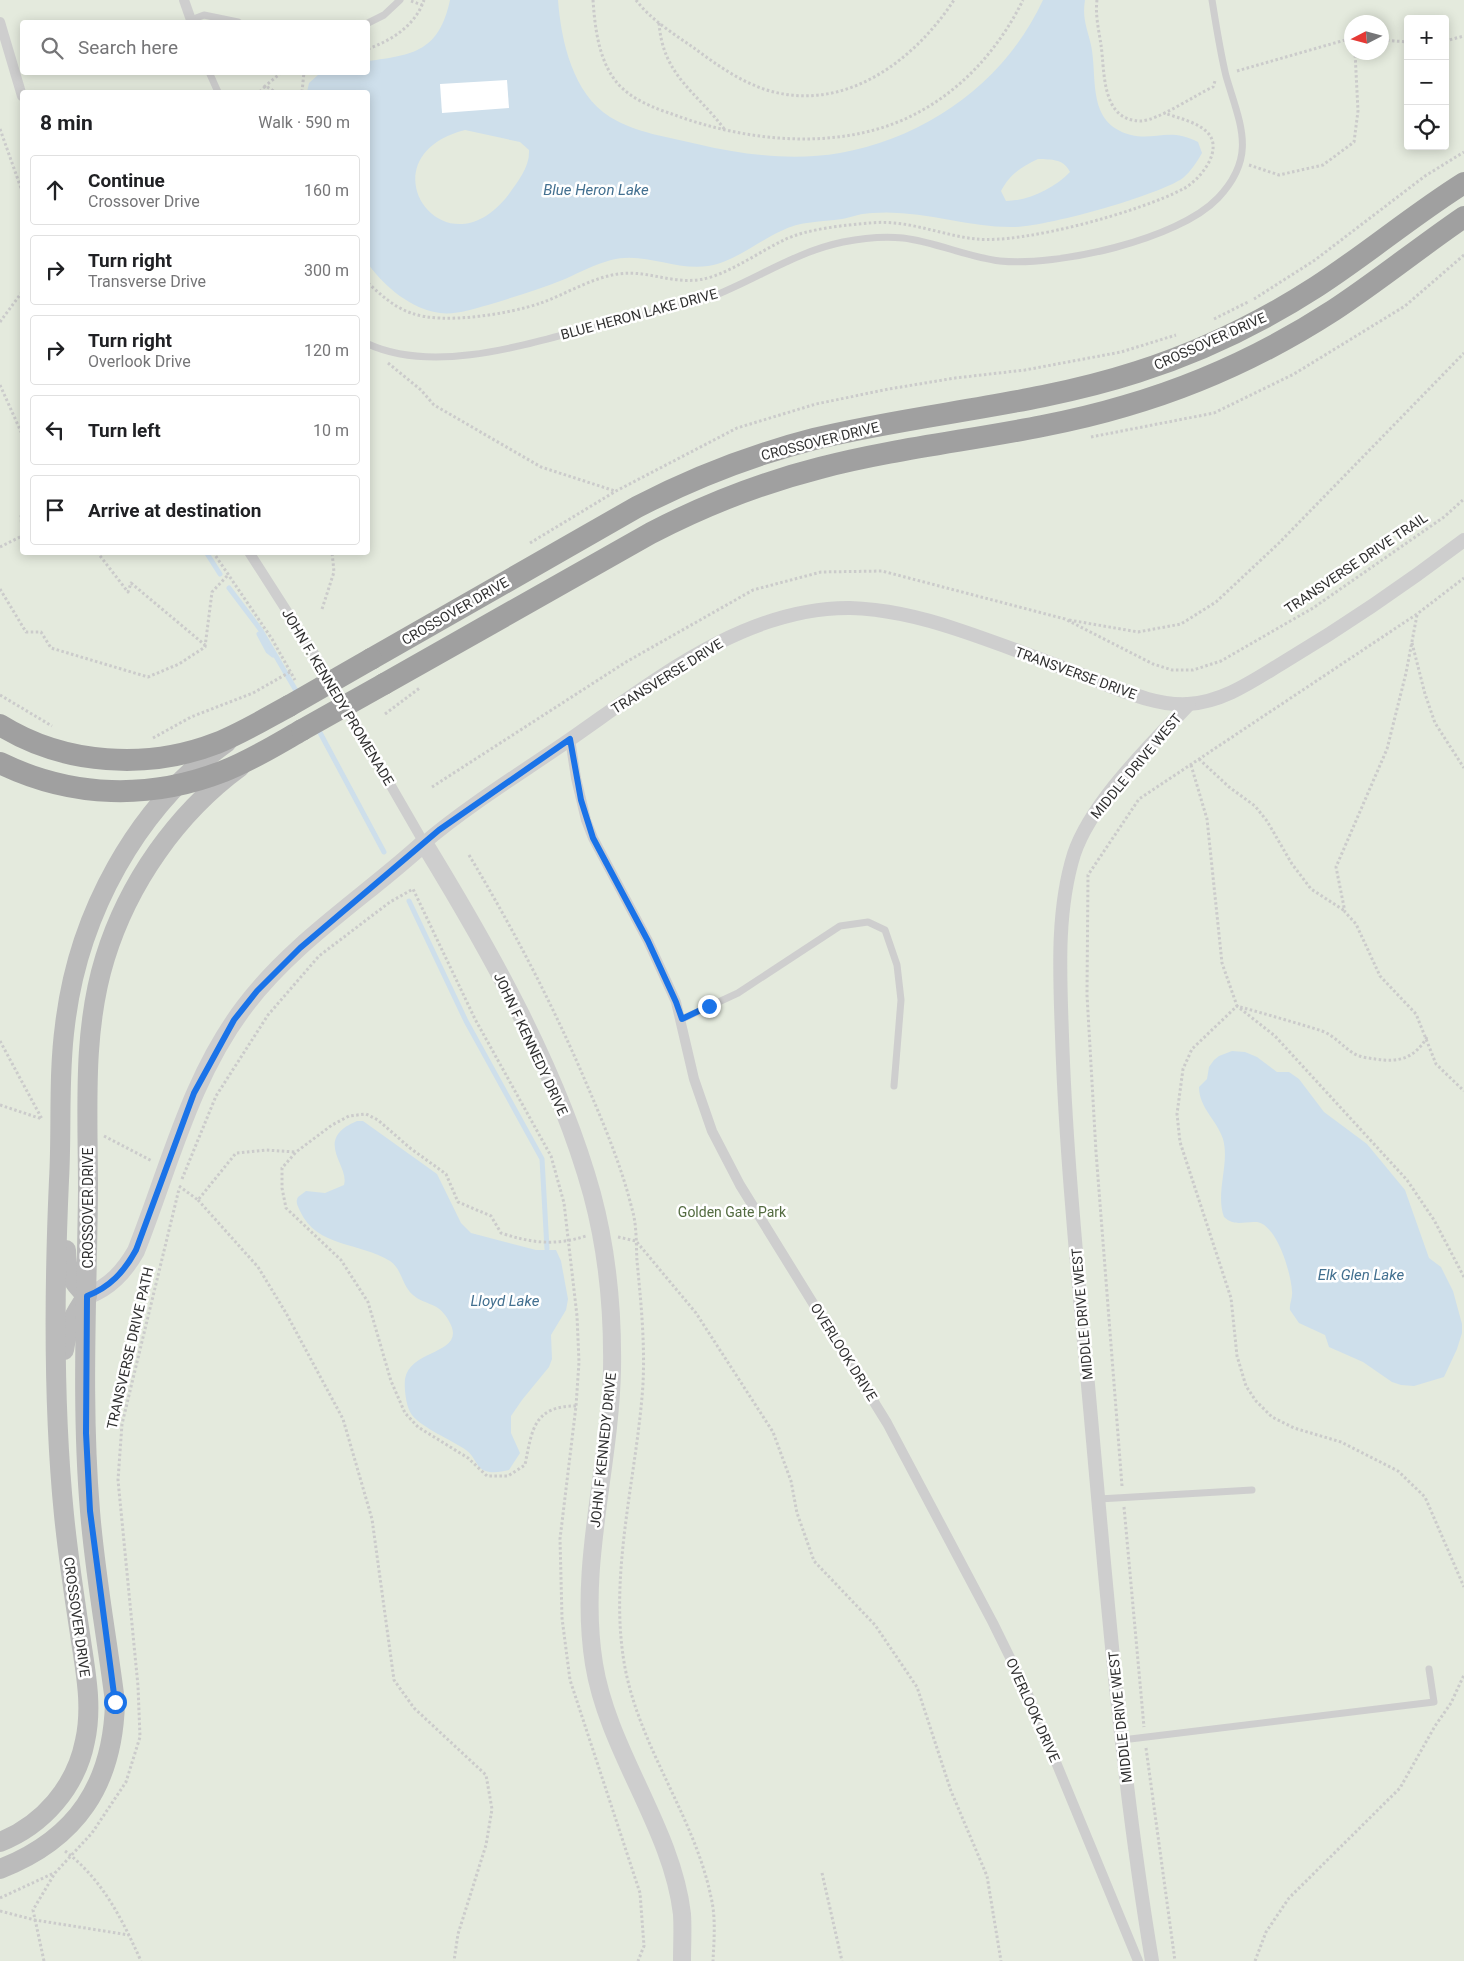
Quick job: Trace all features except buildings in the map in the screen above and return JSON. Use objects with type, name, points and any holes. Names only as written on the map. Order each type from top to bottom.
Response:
[{"type":"highway","name":"CROSSOVER DRIVE","points":[[239,733],[294,697],[371,659],[630,511],[677,487],[790,446],[842,433],[1077,389],[1139,372],[1202,348],[1261,320],[1311,290],[1464,183]]},
{"type":"highway","name":"CROSSOVER DRIVE","points":[[177,786],[225,771],[252,758],[650,533],[745,491],[797,474],[847,461],[1084,418],[1148,399],[1214,374],[1275,345],[1334,310],[1464,218]]},
{"type":"highway","points":[[0,725],[31,741],[56,750],[93,758],[128,760],[183,753],[239,733]]},
{"type":"highway","points":[[0,763],[41,780],[89,790],[130,792],[177,786]]},
{"type":"main road","name":"CROSSOVER DRIVE","points":[[0,1842],[36,1822],[62,1794],[80,1760],[87,1732],[89,1703],[68,1555],[58,1444],[55,1303],[64,1027],[80,948],[104,890],[146,822],[177,786],[216,750],[239,733]]},
{"type":"main road","name":"CROSSOVER DRIVE","points":[[0,1870],[34,1854],[52,1842],[83,1810],[96,1790],[104,1770],[114,1726],[114,1694],[90,1511],[86,1433],[89,1049],[93,1012],[105,957],[128,902],[157,853],[197,806],[230,774],[252,758]]},
{"type":"main road","points":[[58,1444],[63,1416],[66,1332],[74,1314],[87,1296],[74,1283],[66,1269],[65,1223],[59,1194]]},
{"type":"street","points":[[184,0],[191,20]]},
{"type":"street","points":[[0,22],[20,90]]},
{"type":"street","name":"TRANSVERSE DRIVE","points":[[87,1296],[111,1284],[129,1264],[136,1250],[194,1093],[225,1035],[245,1005],[271,975],[300,948],[455,818],[640,690],[726,639],[769,622],[811,611],[831,609],[888,611],[931,621],[1140,696],[1172,704],[1189,704],[1221,697],[1274,668],[1356,617],[1464,540]]},
{"type":"street","name":"JOHN F. KENNEDY PROMENADE","points":[[251,555],[320,663],[424,844]]},
{"type":"street","name":"MIDDLE DRIVE WEST","points":[[1152,1961],[1122,1740],[1074,1224],[1061,999],[1063,911],[1074,856],[1088,825],[1127,773],[1189,704]]},
{"type":"street","name":"OVERLOOK DRIVE","points":[[570,739],[581,800],[593,838],[648,941],[676,1002],[682,1019],[694,1079],[712,1131],[740,1185],[868,1390],[993,1622],[1030,1701],[1138,1961]]},
{"type":"street","name":"JOHN F KENNEDY DRIVE","points":[[424,844],[502,980],[554,1089],[583,1163],[600,1232],[608,1298],[612,1369],[607,1435],[590,1572],[590,1633],[594,1665],[607,1713],[662,1845],[676,1888],[682,1913],[682,1961]]},
{"type":"lane","points":[[370,22],[384,15],[400,0]]},
{"type":"lane","name":"BLUE HERON LAKE DRIVE","points":[[370,345],[383,352],[399,355],[438,357],[516,346],[707,298],[805,252],[857,240],[905,238],[1001,261],[1037,261],[1099,250],[1158,234],[1196,216],[1219,197],[1236,174],[1241,162],[1244,148],[1242,133],[1226,74],[1212,0]]},
{"type":"lane","points":[[193,20],[204,15],[228,20]]},
{"type":"lane","points":[[210,75],[217,90]]},
{"type":"lane","points":[[682,1019],[738,993],[840,926],[868,922],[885,930],[897,965],[901,1000],[894,1086]]},
{"type":"lane","points":[[1099,1499],[1252,1490]]},
{"type":"lane","points":[[1122,1740],[1434,1702],[1429,1669]]},
{"type":"path","points":[[406,0],[422,5]]},
{"type":"path","points":[[370,48],[396,36],[409,24],[424,0]]},
{"type":"path","points":[[593,0],[603,58],[619,85],[638,99],[666,112],[726,130],[776,137],[818,138],[872,130],[906,118],[942,97],[981,64],[1001,39],[1023,0]]},
{"type":"path","points":[[636,0],[659,22],[718,65],[754,85],[786,94],[814,95],[852,88],[889,69],[928,34],[954,0]]},
{"type":"path","points":[[1097,0],[1106,92],[1114,107],[1127,118],[1142,121],[1164,113],[1213,87],[1217,76]]},
{"type":"path","points":[[659,22],[663,49],[674,72],[726,130]]},
{"type":"path","points":[[1449,40],[1464,36]]},
{"type":"path","points":[[1235,71],[1344,40]]},
{"type":"path","points":[[1389,41],[1404,42]]},
{"type":"path","points":[[1241,162],[1279,175],[1323,164],[1354,142],[1358,111],[1355,60]]},
{"type":"path","points":[[262,90],[278,75]]},
{"type":"path","points":[[302,90],[304,75]]},
{"type":"path","points":[[264,87],[268,86],[273,90]]},
{"type":"path","points":[[0,129],[20,185]]},
{"type":"path","points":[[1087,438],[1214,413],[1223,409],[1294,374],[1404,306],[1464,255]]},
{"type":"path","points":[[0,322],[20,295]]},
{"type":"path","name":"TRANSVERSE DRIVE TRAIL","points":[[1464,353],[1279,543],[1216,602],[1181,624],[1138,632],[1065,619],[1154,664],[1172,670],[1193,670],[1221,661],[1313,608],[1444,517],[1464,499]]},
{"type":"path","points":[[383,359],[421,390],[434,405],[541,467],[616,491]]},
{"type":"path","points":[[0,385],[20,430]]},
{"type":"path","points":[[0,547],[20,537]]},
{"type":"path","points":[[100,555],[128,592],[131,583],[205,645]]},
{"type":"path","points":[[215,555],[272,639],[290,672],[294,697]]},
{"type":"path","points":[[322,609],[334,572],[332,555]]},
{"type":"path","points":[[0,589],[26,632],[41,632],[51,648],[132,673],[148,676],[179,664],[205,645],[212,592],[228,575]]},
{"type":"path","points":[[1175,1961],[1145,1737],[1123,1497],[1096,1152],[1087,995],[1088,875],[1140,799],[1417,614],[1464,578]]},
{"type":"path","points":[[1345,912],[1336,867],[1386,749],[1417,614]]},
{"type":"path","points":[[1412,641],[1425,694],[1435,723],[1464,768]]},
{"type":"path","points":[[152,739],[191,717],[252,693],[290,672]]},
{"type":"path","points":[[386,714],[423,686]]},
{"type":"path","points":[[0,695],[57,730]]},
{"type":"path","points":[[1199,759],[1229,787],[1255,806],[1267,821],[1292,864],[1311,889],[1345,912],[1356,924],[1380,976],[1416,1014],[1436,1064],[1464,1091]]},
{"type":"path","points":[[1191,765],[1207,818],[1222,963],[1237,1006],[1275,1036],[1407,1180],[1434,1220],[1464,1277]]},
{"type":"path","points":[[469,855],[539,982],[598,1110],[633,1212],[642,1318],[643,1381],[623,1555],[620,1610],[624,1663],[636,1710],[701,1859],[712,1900],[713,1961]]},
{"type":"path","name":"TRANSVERSE DRIVE PATH","points":[[55,1873],[92,1834],[126,1782],[140,1737],[138,1686],[119,1471],[122,1424],[179,1186],[216,1096],[268,1015],[320,956],[390,902],[413,889],[475,1019],[552,1156],[564,1203],[568,1242]]},
{"type":"path","points":[[1237,1006],[1323,1032],[1339,1040],[1354,1054],[1386,1061],[1412,1056],[1421,1047],[1426,1037]]},
{"type":"path","points":[[1237,1006],[1192,1048],[1182,1069],[1177,1114],[1180,1142],[1231,1298],[1237,1356],[1246,1386],[1256,1401],[1272,1417],[1294,1428],[1341,1442],[1398,1471],[1425,1497],[1464,1587]]},
{"type":"path","points":[[0,1041],[42,1119],[0,1105]]},
{"type":"path","points":[[576,1406],[559,1406],[542,1415],[531,1436],[525,1465],[508,1476],[487,1476],[468,1458],[411,1421],[405,1414],[391,1381],[368,1302],[340,1260],[286,1208],[282,1188],[282,1168],[296,1152],[332,1125],[349,1116],[366,1114],[378,1120],[410,1148],[446,1174],[458,1202],[491,1216],[501,1232],[528,1242],[568,1242],[600,1232]]},
{"type":"path","points":[[100,1134],[152,1162]]},
{"type":"path","points":[[198,1200],[236,1153],[296,1152]]},
{"type":"path","points":[[179,1186],[198,1200],[258,1267],[286,1313],[342,1419],[372,1519],[394,1680],[414,1708],[486,1774],[492,1809],[486,1845],[458,1934],[454,1961]]},
{"type":"path","points":[[636,1241],[696,1313],[773,1432],[791,1481],[800,1520],[814,1561],[875,1625],[917,1687],[951,1791],[988,1876],[1001,1961]]},
{"type":"path","points":[[568,1242],[578,1341],[576,1406],[560,1539],[562,1618],[570,1680],[640,1893],[644,1946],[638,1961]]},
{"type":"path","points":[[1255,1961],[1266,1932],[1290,1898],[1400,1788],[1435,1726],[1451,1703],[1464,1675]]},
{"type":"path","points":[[71,1856],[95,1879],[114,1904],[141,1961]]},
{"type":"path","points":[[0,1898],[55,1873]]},
{"type":"path","points":[[44,1961],[33,1910],[55,1873]]},
{"type":"path","points":[[822,1874],[842,1961]]},
{"type":"path","points":[[0,1910],[35,1920],[129,1935]]},
{"type":"green space","name":"Golden Gate Park","points":[[0,0],[1464,0],[1464,1961],[0,1961]]},
{"type":"water","name":"Blue Heron Lake","points":[[450,0],[558,0],[566,49],[578,81],[597,107],[610,117],[641,131],[714,148],[768,156],[804,157],[840,153],[872,145],[904,134],[933,119],[960,101],[985,80],[1008,56],[1027,29],[1043,0],[1085,0],[1085,18],[1093,58],[1097,98],[1100,110],[1107,121],[1117,129],[1131,135],[1148,137],[1179,135],[1188,138],[1198,142],[1202,153],[1183,178],[1169,185],[1126,202],[1073,217],[1027,226],[1011,227],[890,212],[865,214],[788,228],[718,264],[696,267],[635,258],[611,260],[556,283],[498,302],[464,311],[440,313],[429,311],[409,302],[382,281],[370,267],[370,90],[307,90],[309,83],[318,75],[370,75],[370,61],[411,53],[431,40],[439,30]],"holes":[[[465,130],[520,142],[529,150],[528,162],[523,174],[509,194],[484,217],[460,224],[439,219],[423,204],[416,185],[418,163],[434,144]],[[1038,159],[1052,160],[1064,164],[1070,172],[1057,183],[1041,192],[1023,199],[1006,201],[1001,191],[1012,176],[1021,168]]]},
{"type":"water","name":"Elk Glen Lake","points":[[1232,1051],[1245,1052],[1257,1057],[1277,1072],[1289,1072],[1299,1079],[1324,1112],[1367,1144],[1405,1190],[1429,1258],[1441,1267],[1453,1291],[1462,1324],[1462,1333],[1457,1349],[1444,1377],[1414,1386],[1401,1385],[1392,1382],[1363,1362],[1329,1347],[1325,1335],[1299,1323],[1290,1310],[1292,1294],[1289,1273],[1282,1251],[1271,1232],[1264,1225],[1257,1222],[1236,1223],[1224,1217],[1221,1198],[1225,1149],[1220,1132],[1202,1101],[1199,1087],[1207,1079],[1209,1067],[1214,1060]]},
{"type":"water","name":"Lloyd Lake","points":[[357,1121],[363,1121],[437,1174],[461,1223],[471,1233],[536,1250],[556,1250],[561,1261],[568,1299],[566,1310],[551,1335],[552,1359],[549,1367],[511,1416],[511,1433],[520,1453],[509,1470],[493,1472],[483,1470],[469,1452],[423,1425],[410,1412],[406,1398],[405,1379],[410,1368],[418,1361],[447,1345],[452,1338],[452,1328],[442,1311],[413,1295],[406,1287],[397,1268],[390,1261],[366,1250],[340,1243],[317,1232],[300,1211],[297,1201],[298,1197],[306,1191],[325,1193],[344,1185],[344,1177],[335,1144],[337,1136],[344,1128]]},
{"type":"pier","points":[[507,80],[509,108],[442,113],[440,84]]},
{"type":"waterway","points":[[208,555],[220,574]]},
{"type":"waterway","points":[[229,588],[260,629],[298,694]]},
{"type":"waterway","points":[[259,634],[268,651],[273,655]]},
{"type":"waterway","points":[[317,727],[384,852]]},
{"type":"waterway","points":[[409,901],[466,1021],[542,1159],[547,1249]]},
{"type":"route","points":[[115,1702],[94,1552],[87,1474],[87,1296],[111,1284],[129,1264],[142,1235],[194,1093],[234,1020],[245,1005],[271,975],[300,948],[439,830],[570,739],[581,800],[593,838],[663,971],[682,1019],[709,1006]]}]
